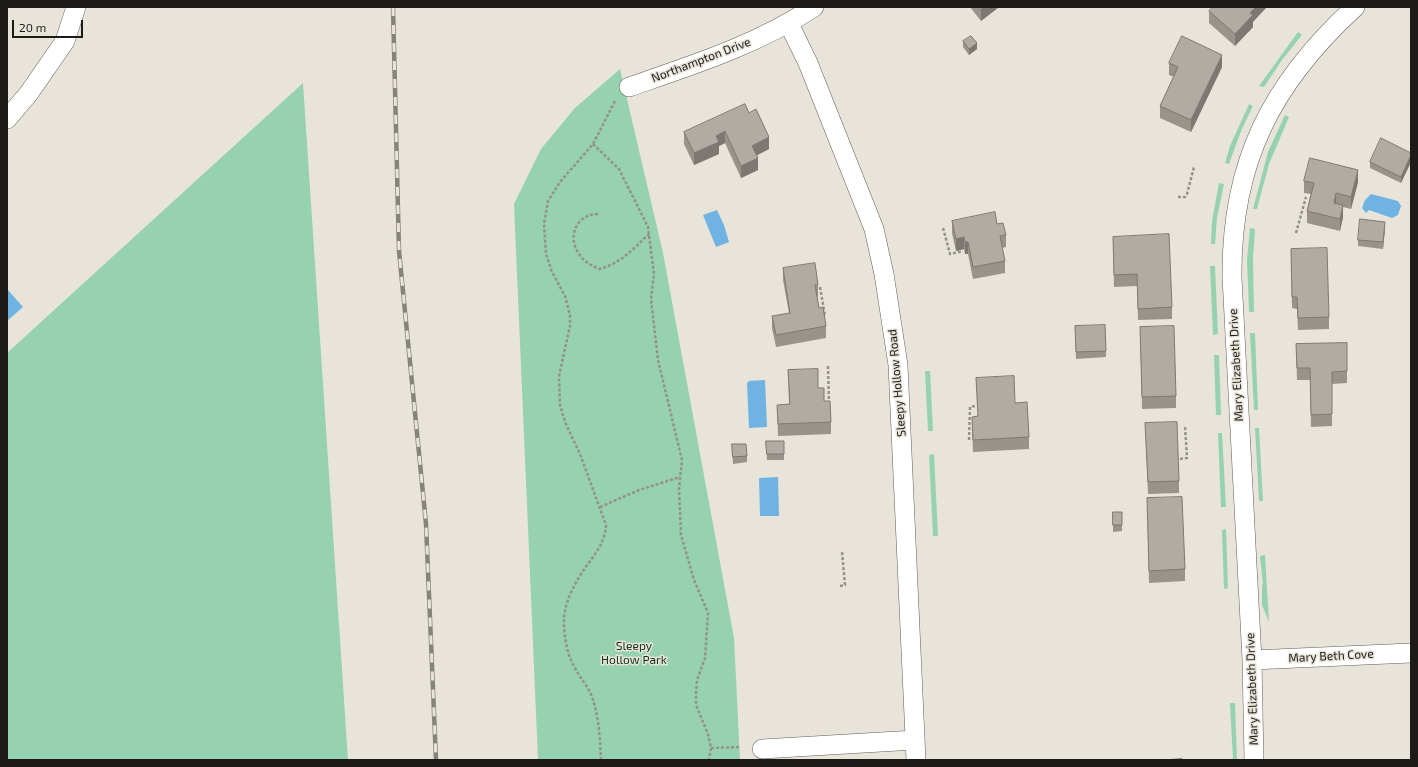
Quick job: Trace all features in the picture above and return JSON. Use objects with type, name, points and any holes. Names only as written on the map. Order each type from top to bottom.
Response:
[{"type":"street","points":[[7,119],[29,93],[65,41],[76,7]]},
{"type":"street","name":"Northampton Drive","points":[[629,87],[728,53],[789,24],[814,7]]},
{"type":"street","name":"Mary Elizabeth Drive","points":[[1254,760],[1252,660],[1232,277],[1235,215],[1244,178],[1253,151],[1274,104],[1303,60],[1355,7]]},
{"type":"street","name":"Sleepy Hollow Road","points":[[789,24],[808,63],[874,229],[884,274],[898,365],[916,760]]},
{"type":"street","name":"Mary Beth Cove","points":[[1252,660],[1411,653]]},
{"type":"street","points":[[762,749],[914,740]]},
{"type":"path","points":[[601,760],[595,708],[587,686],[569,656],[564,620],[572,590],[606,536],[606,525],[580,454],[565,422],[560,405],[559,376],[570,326],[570,315],[565,296],[552,272],[544,240],[544,224],[548,201],[560,182],[592,144],[602,129],[613,103],[629,87]]},
{"type":"path","points":[[592,144],[619,169],[642,213],[649,234],[654,274],[651,299],[658,360],[682,460],[679,489],[681,535],[694,580],[708,613],[705,658],[698,680],[696,704],[708,734],[711,748],[709,760]]},
{"type":"path","points":[[1178,197],[1185,197],[1189,191],[1194,167]]},
{"type":"path","points":[[1296,233],[1306,197]]},
{"type":"path","points":[[598,214],[583,218],[576,224],[573,233],[575,246],[579,254],[586,262],[599,269],[612,266],[622,259],[649,234]]},
{"type":"path","points":[[943,228],[950,254],[963,251]]},
{"type":"path","points":[[819,317],[824,316],[820,287]]},
{"type":"path","points":[[828,366],[830,406]]},
{"type":"path","points":[[969,440],[970,407],[975,406]]},
{"type":"path","points":[[1180,459],[1187,458],[1185,426]]},
{"type":"path","points":[[600,508],[639,490],[680,476]]},
{"type":"path","points":[[840,586],[845,585],[842,552]]},
{"type":"path","points":[[711,748],[755,747],[762,749]]},
{"type":"green space","points":[[1298,32],[1302,35],[1282,60],[1264,87],[1259,86]]},
{"type":"green space","name":"Sleepy Hollow Park","points":[[620,69],[663,253],[734,638],[740,760],[538,760],[514,204],[541,149],[575,108]]},
{"type":"green space","points":[[303,83],[348,760],[7,760],[7,353]]},
{"type":"green space","points":[[1249,104],[1253,106],[1241,131],[1229,164],[1225,163],[1230,146]]},
{"type":"green space","points":[[1285,115],[1289,117],[1269,164],[1257,209],[1253,209],[1268,152]]},
{"type":"green space","points":[[1219,183],[1224,184],[1217,218],[1215,244],[1211,244],[1212,221]]},
{"type":"green space","points":[[1250,228],[1255,229],[1253,259],[1254,312],[1249,312],[1247,260]]},
{"type":"green space","points":[[1210,266],[1215,266],[1218,334],[1213,335]]},
{"type":"green space","points":[[1250,333],[1255,333],[1258,410],[1254,410]]},
{"type":"green space","points":[[1214,355],[1219,355],[1221,415],[1216,415]]},
{"type":"green space","points":[[925,371],[930,371],[933,431],[928,431]]},
{"type":"green space","points":[[1255,428],[1259,428],[1263,501],[1259,501]]},
{"type":"green space","points":[[1218,433],[1222,433],[1226,507],[1221,507]]},
{"type":"green space","points":[[934,454],[938,536],[933,536],[929,455]]},
{"type":"green space","points":[[1226,529],[1228,588],[1224,589],[1222,530]]},
{"type":"green space","points":[[1265,555],[1269,622],[1262,605],[1263,584],[1260,556]]},
{"type":"green space","points":[[1230,703],[1235,703],[1237,760],[1233,760]]},
{"type":"water","points":[[1371,194],[1398,201],[1401,206],[1398,215],[1392,218],[1369,210],[1366,213],[1362,208],[1365,200]]},
{"type":"water","points":[[717,210],[724,225],[729,242],[716,247],[703,215]]},
{"type":"water","points":[[7,289],[23,307],[7,321]]},
{"type":"water","points":[[765,380],[767,427],[749,428],[747,383],[749,381]]},
{"type":"water","points":[[778,477],[779,516],[760,516],[759,478]]},
{"type":"building","points":[[1213,7],[1256,7],[1250,13],[1253,15],[1235,34],[1209,11]]},
{"type":"building","points":[[971,36],[977,43],[969,49],[963,41]]},
{"type":"building","points":[[1182,36],[1222,55],[1191,120],[1160,106],[1178,67],[1169,63]]},
{"type":"building","points":[[745,104],[749,113],[756,109],[769,137],[752,146],[758,158],[741,166],[725,131],[716,136],[719,142],[694,153],[684,132]]},
{"type":"building","points":[[1381,138],[1411,153],[1401,177],[1370,162]]},
{"type":"building","points":[[1310,158],[1358,170],[1351,197],[1336,193],[1334,203],[1343,205],[1340,219],[1307,211],[1314,183],[1304,181]]},
{"type":"building","points":[[995,212],[997,224],[1003,223],[1006,235],[1000,236],[1005,261],[973,267],[968,242],[965,242],[964,237],[956,239],[952,221]]},
{"type":"building","points":[[1360,219],[1385,222],[1383,242],[1358,240]]},
{"type":"building","points":[[1169,234],[1172,307],[1138,309],[1137,274],[1114,275],[1113,237]]},
{"type":"building","points":[[1327,248],[1329,317],[1298,318],[1297,297],[1292,297],[1291,249]]},
{"type":"building","points":[[815,263],[818,285],[815,285],[819,308],[823,307],[826,326],[776,335],[772,316],[790,313],[783,268]]},
{"type":"building","points":[[1105,325],[1106,351],[1076,352],[1075,326]]},
{"type":"building","points":[[1174,326],[1176,396],[1142,397],[1140,327]]},
{"type":"building","points":[[1347,343],[1347,371],[1332,372],[1332,414],[1311,415],[1310,368],[1297,368],[1296,344]]},
{"type":"building","points":[[818,369],[818,388],[824,388],[824,401],[830,401],[831,422],[778,424],[777,405],[790,404],[788,370]]},
{"type":"building","points":[[1014,376],[1015,403],[1027,402],[1029,437],[973,440],[972,417],[978,416],[976,378]]},
{"type":"building","points":[[1177,422],[1179,481],[1148,482],[1145,423]]},
{"type":"building","points":[[766,441],[784,441],[784,454],[767,454]]},
{"type":"building","points":[[732,444],[746,444],[747,456],[733,457]]},
{"type":"building","points":[[1182,497],[1185,569],[1149,571],[1147,498]]},
{"type":"building","points":[[1113,512],[1122,512],[1122,525],[1113,525]]},
{"type":"railway","points":[[393,7],[399,251],[426,524],[436,760]]}]
